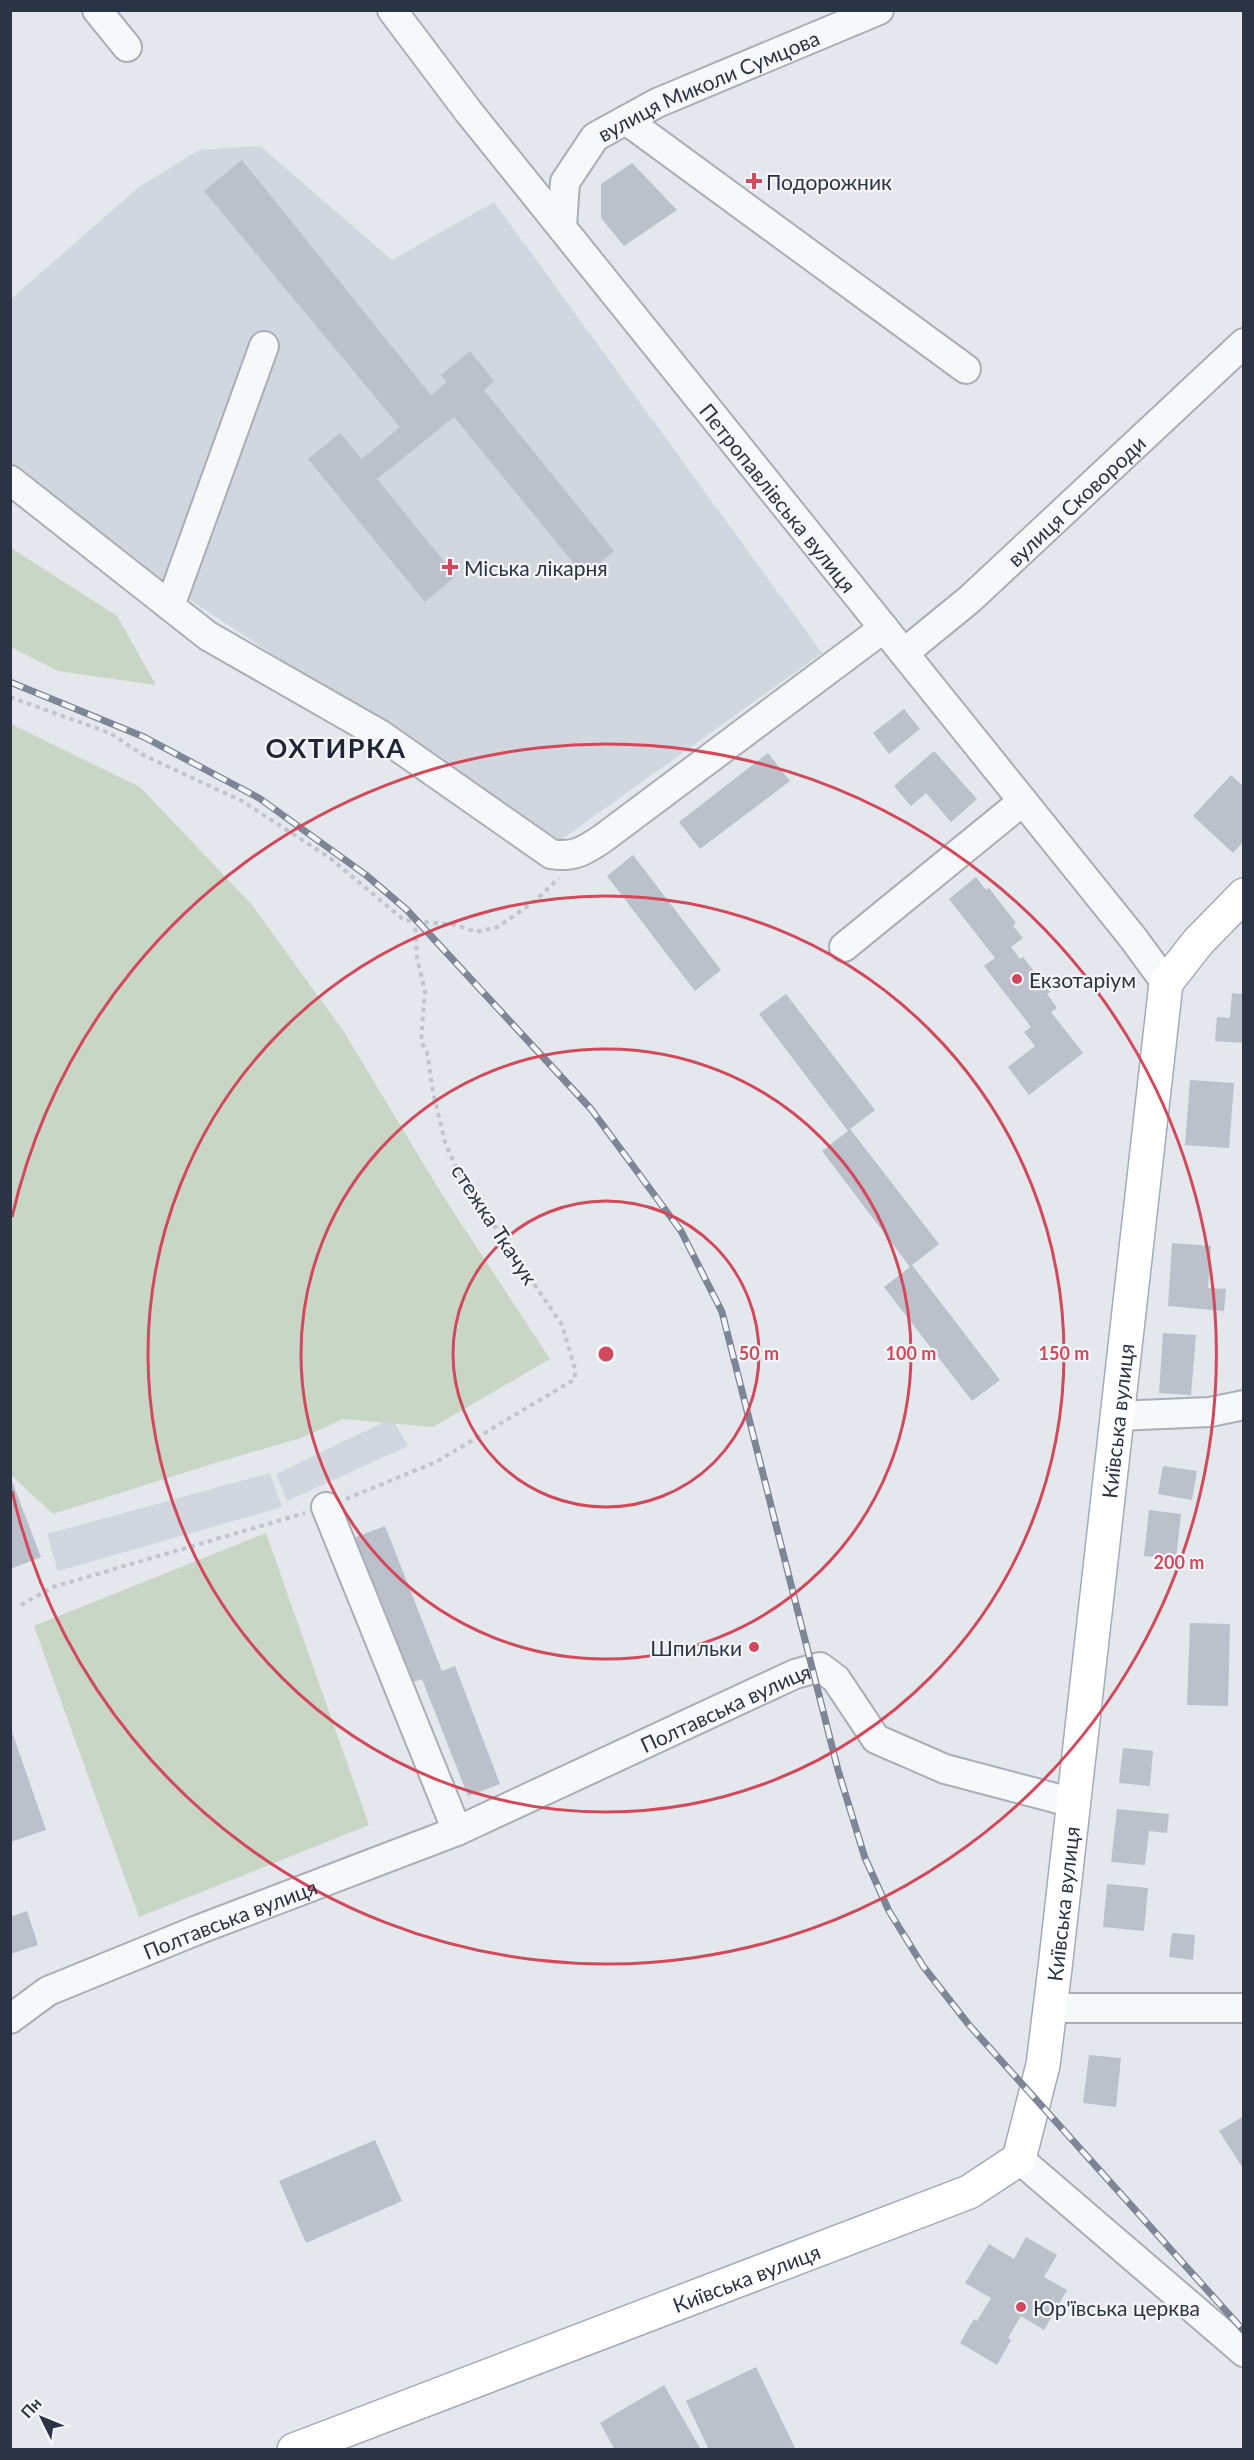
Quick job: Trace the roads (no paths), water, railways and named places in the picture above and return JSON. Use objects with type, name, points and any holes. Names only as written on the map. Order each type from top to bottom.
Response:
[{"type":"main road","points":[[1166,983],[1198,942],[1244,895]]},
{"type":"main road","name":"Київська вулиця","points":[[294,2450],[969,2192],[1019,2159],[1043,2065],[1166,983]]},
{"type":"street","points":[[97,10],[127,47]]},
{"type":"street","name":"Петропавлівська вулиця","points":[[392,10],[468,111],[1023,801],[1166,983]]},
{"type":"street","name":"вулиця Миколи Сумцова","points":[[562,227],[565,182],[595,136],[657,103],[879,10]]},
{"type":"street","points":[[626,120],[966,369]]},
{"type":"street","name":"вулиця Сковороди","points":[[904,653],[970,599],[1244,343]]},
{"type":"street","points":[[170,606],[264,346]]},
{"type":"street","points":[[10,480],[207,636],[381,735],[551,854],[564,856],[581,854],[884,628]]},
{"type":"street","points":[[844,946],[1023,801]]},
{"type":"street","points":[[1117,1416],[1210,1412],[1244,1405]]},
{"type":"street","points":[[326,1507],[457,1832]]},
{"type":"street","name":"Полтавська вулиця","points":[[10,2019],[48,1991],[200,1929],[457,1832],[795,1674],[820,1667],[836,1679],[876,1739],[945,1769],[1074,1803]]},
{"type":"street","points":[[1050,2008],[1244,2008]]},
{"type":"street","points":[[1019,2159],[1244,2352]]},
{"type":"railway","points":[[10,682],[144,737],[259,798],[366,875],[407,910],[591,1109],[681,1231],[722,1312],[838,1770],[865,1858],[889,1911],[923,1966],[969,2025],[1244,2331]]},
{"type":"place","name":"Подорожник","points":[[754,181]]},
{"type":"place","name":"Міська лікарня","points":[[450,567]]},
{"type":"place","name":"Екзотаріум","points":[[1017,979]]},
{"type":"place","name":"Шпильки","points":[[754,1647]]},
{"type":"place","name":"Юр'ївська церква","points":[[1021,2307]]},
{"type":"district","name":"ОХТИРКА","points":[[336,747]]}]
